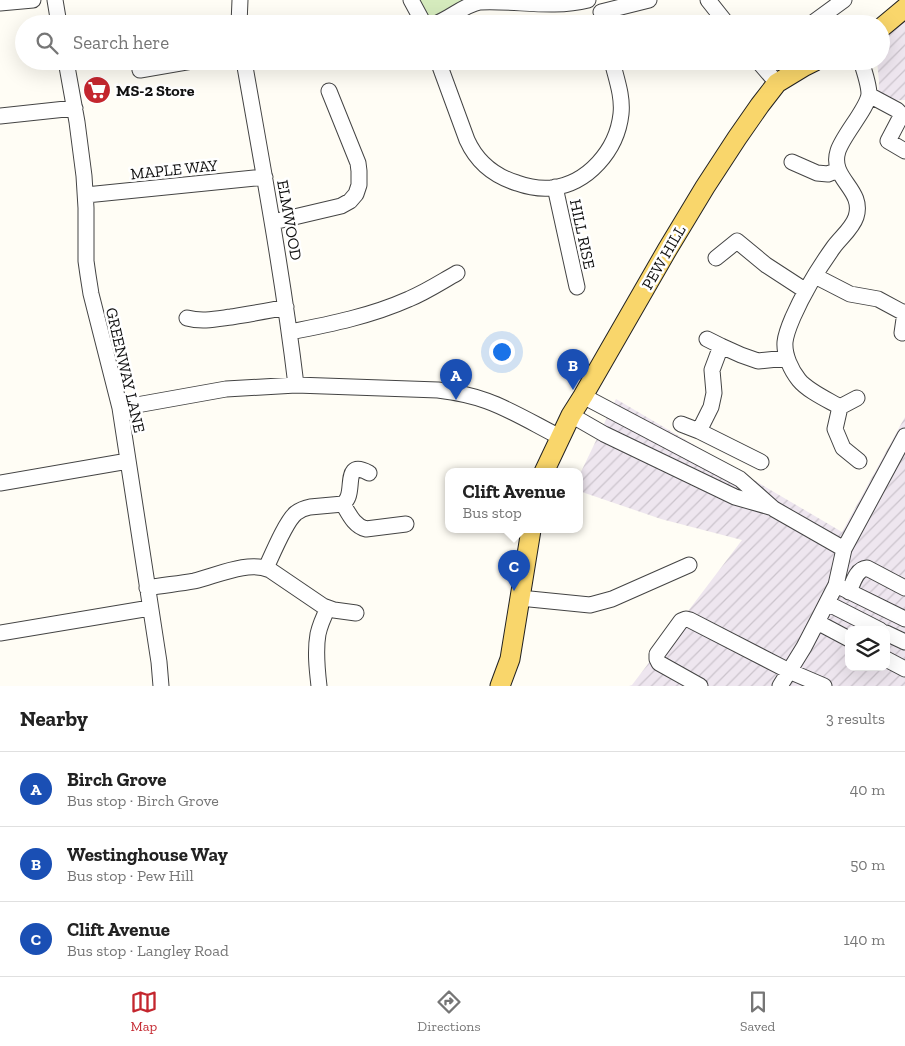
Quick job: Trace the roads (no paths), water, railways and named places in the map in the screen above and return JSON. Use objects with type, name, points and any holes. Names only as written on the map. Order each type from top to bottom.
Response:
[{"type":"main road","points":[[890,20],[905,8]]},
{"type":"main road","name":"PEW HILL","points":[[546,468],[571,415],[705,187],[760,105],[778,83],[799,70]]},
{"type":"main road","points":[[500,686],[510,659],[530,533]]},
{"type":"street","points":[[0,3],[33,0]]},
{"type":"street","points":[[55,0],[58,15]]},
{"type":"street","points":[[239,15],[240,0]]},
{"type":"street","points":[[412,0],[420,15]]},
{"type":"street","points":[[452,15],[480,2],[565,4],[588,0]]},
{"type":"street","points":[[600,12],[649,0]]},
{"type":"street","points":[[708,0],[720,15]]},
{"type":"street","points":[[823,15],[844,0]]},
{"type":"street","name":"GREENWAY LANE","points":[[68,70],[75,108],[86,195],[86,261],[88,275],[91,294],[120,408],[161,686]]},
{"type":"street","name":"ELMWOOD","points":[[246,70],[273,222],[296,385]]},
{"type":"street","name":"HILL RISE","points":[[441,70],[470,148],[478,159],[489,170],[512,182],[536,188],[556,187],[571,182],[593,169],[610,149],[617,133],[621,113],[620,96],[614,70]]},
{"type":"street","points":[[766,70],[778,83]]},
{"type":"street","points":[[840,407],[801,382],[787,358],[785,342],[789,327],[806,291],[834,247],[856,218],[856,199],[838,170],[837,156],[869,95],[864,70]]},
{"type":"street","points":[[273,222],[341,206],[354,198],[358,190],[358,163],[330,91]]},
{"type":"street","points":[[869,95],[901,114],[900,120],[888,141],[905,151]]},
{"type":"street","points":[[0,116],[75,108]]},
{"type":"street","points":[[792,162],[817,174],[828,174],[838,170]]},
{"type":"street","name":"MAPLE WAY","points":[[86,195],[265,177]]},
{"type":"street","name":"HILL RISE","points":[[556,187],[577,287]]},
{"type":"street","points":[[716,258],[732,236],[766,264],[806,291]]},
{"type":"street","points":[[290,332],[348,320],[384,310],[412,298],[457,273]]},
{"type":"street","points":[[815,276],[850,294],[878,299],[905,312],[902,333]]},
{"type":"street","points":[[187,318],[204,321],[286,307]]},
{"type":"street","points":[[707,339],[758,361],[787,358]]},
{"type":"street","points":[[699,431],[711,407],[714,393],[712,370],[721,346]]},
{"type":"street","points":[[120,408],[226,389],[296,385],[417,388],[455,392],[487,401],[503,407],[560,437]]},
{"type":"street","points":[[583,396],[740,479],[774,508],[844,548]]},
{"type":"street","points":[[857,398],[840,407],[835,429],[843,448],[860,461]]},
{"type":"street","points":[[571,415],[604,434],[735,498],[774,508]]},
{"type":"street","points":[[681,424],[761,462]]},
{"type":"street","points":[[780,686],[836,585],[844,548],[905,436]]},
{"type":"street","points":[[0,483],[128,461]]},
{"type":"street","points":[[343,504],[348,497],[350,476],[354,471],[358,469],[369,473]]},
{"type":"street","points":[[266,568],[290,520],[296,513],[310,506],[343,504]]},
{"type":"street","points":[[343,504],[355,522],[361,527],[406,524]]},
{"type":"street","points":[[520,598],[590,605],[612,599],[689,565]]},
{"type":"street","points":[[147,588],[195,580],[234,570],[266,568],[318,603],[338,611],[356,613]]},
{"type":"street","points":[[849,592],[859,570],[863,568],[905,588]]},
{"type":"street","points":[[836,585],[905,620]]},
{"type":"street","points":[[827,603],[872,626]]},
{"type":"street","points":[[0,633],[150,608]]},
{"type":"street","points":[[318,686],[318,633],[328,608]]},
{"type":"street","points":[[700,686],[660,663],[657,659],[657,654],[681,621],[686,619],[789,671],[824,686]]},
{"type":"street","points":[[817,622],[845,637]]},
{"type":"street","points":[[890,635],[905,642]]},
{"type":"street","points":[[890,661],[905,669]]},
{"type":"place","name":"MS-2 Store","points":[[97,90]]},
{"type":"place","name":"Westinghouse Way","points":[[573,390]]},
{"type":"place","name":"Birch Grove","points":[[456,400]]},
{"type":"place","name":"Clift Avenue","points":[[514,591]]}]
